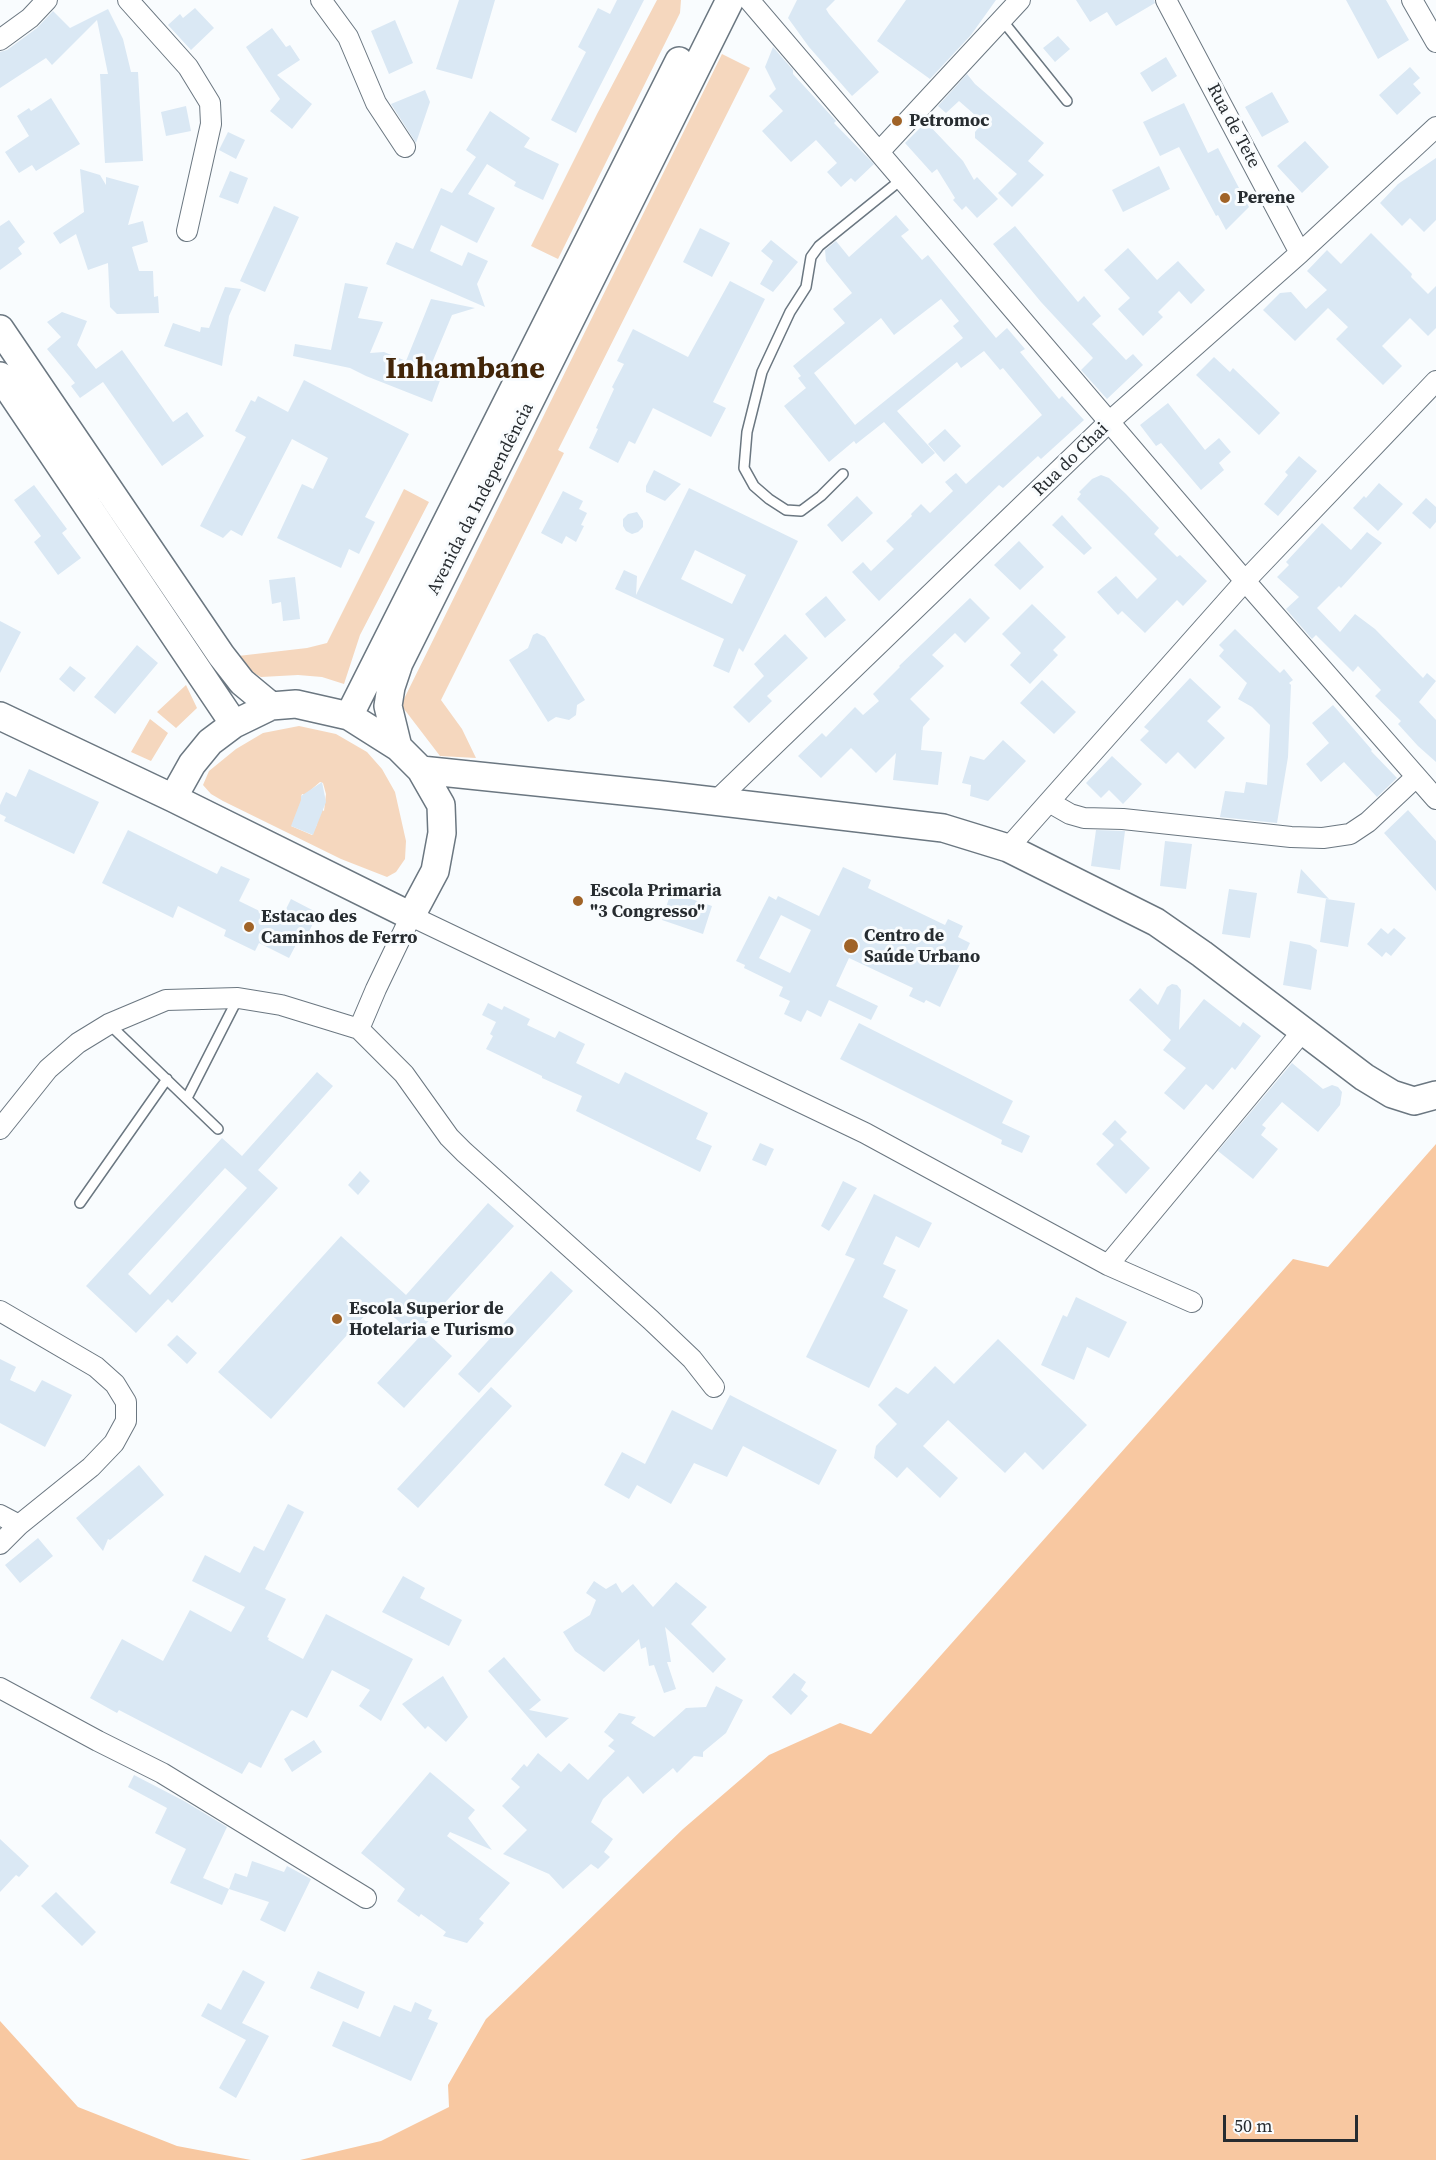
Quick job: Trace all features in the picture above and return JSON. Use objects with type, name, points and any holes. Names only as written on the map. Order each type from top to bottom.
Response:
[{"type":"main road","name":"Avenida da Independência","points":[[349,716],[710,0]]},
{"type":"main road","name":"Avenida da Independência","points":[[398,747],[388,706],[391,687],[399,663],[730,0]]},
{"type":"main road","points":[[0,329],[221,655],[242,682],[271,706]]},
{"type":"main road","points":[[0,376],[234,724]]},
{"type":"main road","points":[[0,716],[173,798],[411,916],[435,871],[442,833],[441,805],[421,770],[398,747],[349,716],[296,704],[271,706],[234,724],[210,742],[192,764],[173,798]]},
{"type":"main road","points":[[421,770],[943,828],[1008,848],[1156,922],[1202,954],[1302,1032],[1364,1077],[1392,1094],[1414,1101],[1436,1095]]},
{"type":"street","points":[[0,40],[30,18],[47,0]]},
{"type":"street","points":[[129,0],[188,67],[210,103],[211,124],[188,231]]},
{"type":"street","points":[[321,0],[343,28],[376,103],[405,147]]},
{"type":"street","points":[[748,0],[1109,423],[1436,800]]},
{"type":"street","points":[[879,152],[1020,0]]},
{"type":"street","name":"Rua de Tete","points":[[1166,0],[1300,253]]},
{"type":"street","points":[[1412,0],[1436,42]]},
{"type":"street","name":"Rua do Chai","points":[[715,802],[1109,423],[1300,253],[1436,127]]},
{"type":"street","points":[[1008,848],[1245,581],[1436,381]]},
{"type":"street","points":[[1049,802],[1070,814],[1084,818],[1124,819],[1291,837],[1323,838],[1350,834],[1368,822],[1416,777]]},
{"type":"street","points":[[359,1029],[375,989],[411,916],[865,1133],[1108,1265],[1192,1302]]},
{"type":"street","points":[[0,1129],[48,1069],[78,1043],[109,1024],[166,1000],[238,998],[281,1005],[359,1029],[404,1074],[449,1137],[651,1320],[692,1359],[714,1387]]},
{"type":"street","points":[[1108,1265],[1302,1032]]},
{"type":"street","points":[[0,1311],[96,1367],[115,1384],[126,1402],[126,1421],[114,1443],[91,1467],[19,1525],[0,1544]]},
{"type":"street","points":[[0,1515],[19,1525]]},
{"type":"street","points":[[0,1688],[98,1742],[162,1773],[366,1898]]},
{"type":"lane","points":[[1002,20],[1067,101]]},
{"type":"lane","points":[[843,474],[821,496],[801,511],[786,510],[754,486],[744,468],[747,432],[762,372],[790,312],[806,287],[811,257],[819,246],[902,179]]},
{"type":"lane","points":[[187,1098],[238,998]]},
{"type":"lane","points":[[109,1024],[218,1129]]},
{"type":"lane","points":[[80,1203],[167,1079]]},
{"type":"shaded area","points":[[657,0],[681,0],[680,13],[558,259],[531,246]]},
{"type":"shaded area","points":[[722,54],[750,68],[558,450],[564,453],[441,700],[462,729],[476,758],[440,756],[401,705]]},
{"type":"shaded area","points":[[404,489],[429,502],[360,635],[344,684],[322,677],[298,675],[261,677],[246,669],[238,656],[307,648],[327,643]]},
{"type":"shaded area","points":[[186,685],[197,708],[176,728],[157,712]]},
{"type":"shaded area","points":[[150,719],[168,733],[151,761],[131,752]]},
{"type":"shaded area","points":[[299,726],[336,734],[367,752],[382,769],[395,792],[406,841],[405,859],[396,872],[387,877],[341,859],[211,794],[203,785],[209,771],[236,749],[263,733]],"holes":[[[320,782],[323,783],[326,794],[324,811],[301,797]],[[317,824],[312,835],[291,826]]]},
{"type":"shaded area","points":[[1436,1144],[1436,2160],[300,2160],[381,2141],[449,2107],[448,2085],[486,2019],[683,1829],[769,1755],[840,1723],[871,1734],[1293,1259],[1328,1267]]},
{"type":"shaded area","points":[[0,2021],[78,2107],[177,2146],[251,2160],[0,2160]]},
{"type":"building","points":[[459,0],[495,0],[472,79],[436,69]]},
{"type":"building","points":[[617,0],[644,0],[576,133],[551,120],[586,52],[578,47],[598,8],[610,14]]},
{"type":"building","points":[[797,0],[835,0],[826,9],[829,14],[879,72],[852,96],[809,47],[788,18]]},
{"type":"building","points":[[906,0],[996,0],[971,35],[930,79],[877,41]]},
{"type":"building","points":[[1076,0],[1154,0],[1155,3],[1116,26],[1107,12],[1090,22]]},
{"type":"building","points":[[1346,0],[1386,0],[1409,40],[1378,59]]},
{"type":"building","points":[[195,8],[214,28],[191,50],[168,25],[180,14],[183,18]]},
{"type":"building","points":[[108,9],[123,39],[131,72],[138,72],[143,161],[105,163],[100,74],[108,74],[97,20],[52,65],[46,58],[0,88],[0,52],[7,50],[37,28],[53,11],[70,28]]},
{"type":"building","points":[[395,20],[413,63],[389,74],[371,31]]},
{"type":"building","points":[[272,28],[286,47],[290,45],[300,60],[277,75],[312,104],[292,129],[270,111],[280,99],[246,47]]},
{"type":"building","points":[[1058,36],[1070,49],[1055,62],[1043,48]]},
{"type":"building","points":[[773,47],[793,70],[793,74],[836,121],[834,123],[874,164],[855,182],[851,178],[841,187],[827,172],[837,163],[816,140],[791,162],[762,131],[783,111],[769,96],[776,89],[765,67]]},
{"type":"building","points":[[1166,57],[1177,76],[1152,92],[1140,73]]},
{"type":"building","points":[[1410,67],[1420,78],[1413,84],[1421,93],[1397,115],[1379,95]]},
{"type":"building","points":[[967,74],[975,84],[1044,143],[1028,161],[1044,175],[1012,207],[998,193],[1017,174],[975,138],[975,132],[983,122],[959,101],[946,113],[938,106]]},
{"type":"building","points":[[425,90],[430,102],[416,143],[391,104]]},
{"type":"building","points":[[1272,92],[1289,122],[1262,137],[1245,107]]},
{"type":"building","points":[[51,98],[80,144],[36,171],[32,165],[19,173],[5,152],[29,136],[17,116],[29,108],[31,111]]},
{"type":"building","points":[[1184,103],[1208,153],[1218,148],[1249,207],[1226,230],[1218,215],[1216,216],[1179,147],[1160,156],[1143,122]]},
{"type":"building","points":[[186,106],[191,131],[166,136],[161,112]]},
{"type":"building","points":[[490,111],[530,138],[524,147],[559,164],[543,200],[514,186],[516,182],[487,164],[468,194],[495,208],[477,243],[441,225],[430,251],[462,266],[468,252],[488,261],[477,284],[485,307],[386,264],[396,242],[413,249],[441,188],[452,193],[476,157],[466,150]]},
{"type":"building","points":[[926,122],[963,161],[974,180],[977,177],[998,199],[977,218],[966,206],[962,210],[953,200],[955,198],[937,169],[932,173],[905,143]]},
{"type":"building","points":[[228,132],[245,140],[236,159],[219,150]]},
{"type":"building","points":[[1305,141],[1329,167],[1302,193],[1277,166]]},
{"type":"building","points":[[1436,158],[1436,220],[1424,232],[1410,218],[1402,226],[1380,203],[1398,184]]},
{"type":"building","points":[[1159,166],[1170,189],[1123,212],[1112,190]]},
{"type":"building","points":[[80,169],[100,175],[106,185],[106,177],[139,186],[128,225],[143,221],[148,242],[132,247],[139,271],[153,271],[154,297],[158,296],[159,313],[117,314],[110,307],[108,263],[88,270],[76,234],[60,244],[53,233],[84,212]]},
{"type":"building","points":[[230,171],[248,178],[238,204],[219,197]]},
{"type":"building","points":[[274,206],[299,217],[265,292],[240,281]]},
{"type":"building","points":[[896,215],[909,230],[901,236],[922,260],[928,255],[996,338],[1007,328],[1025,349],[1020,352],[1059,399],[1062,396],[1084,420],[1041,459],[1038,456],[1003,488],[999,485],[879,601],[852,572],[863,562],[871,571],[894,549],[886,541],[921,504],[930,513],[953,491],[945,482],[956,473],[966,484],[1042,415],[1003,368],[1000,370],[984,351],[961,368],[957,362],[897,411],[935,453],[922,464],[884,422],[856,444],[854,441],[829,462],[784,406],[806,388],[798,378],[801,376],[793,366],[845,323],[833,309],[852,293],[826,261],[825,250],[836,241],[849,257]],"holes":[[[941,299],[959,321],[953,326],[963,338],[855,425],[814,373],[881,318],[894,335]]]},
{"type":"building","points":[[9,220],[25,242],[18,248],[22,254],[0,270],[0,226]]},
{"type":"building","points":[[1015,226],[1078,302],[1084,296],[1101,316],[1092,324],[1126,360],[1133,354],[1143,365],[1107,399],[1081,370],[1093,358],[1041,302],[993,244]]},
{"type":"building","points":[[700,228],[730,243],[712,277],[683,262]]},
{"type":"building","points":[[1371,233],[1412,274],[1411,277],[1428,294],[1436,286],[1436,328],[1428,336],[1410,318],[1382,346],[1402,366],[1383,385],[1336,339],[1348,327],[1328,308],[1295,341],[1263,310],[1280,293],[1291,292],[1306,309],[1327,290],[1307,271],[1327,250],[1341,264]]},
{"type":"building","points":[[771,240],[798,262],[773,292],[760,284],[773,261],[761,251]]},
{"type":"building","points":[[1128,248],[1157,280],[1178,261],[1205,290],[1191,304],[1179,291],[1158,312],[1163,317],[1143,336],[1118,309],[1130,298],[1104,270]]},
{"type":"building","points":[[730,281],[765,299],[713,402],[726,408],[711,437],[653,408],[635,444],[629,441],[618,463],[589,448],[614,389],[612,387],[624,364],[617,361],[633,329],[688,357]]},
{"type":"building","points":[[345,283],[368,287],[358,318],[383,322],[370,353],[384,352],[406,361],[431,299],[475,308],[452,315],[429,370],[442,375],[432,402],[350,368],[293,356],[295,344],[331,350]]},
{"type":"building","points":[[225,287],[241,289],[229,316],[222,366],[164,346],[173,323],[200,332],[201,327],[209,328]]},
{"type":"building","points":[[62,312],[87,321],[77,345],[96,369],[122,350],[173,422],[187,412],[204,436],[162,466],[103,382],[80,398],[71,386],[75,383],[47,349],[61,337],[47,322]]},
{"type":"building","points":[[1214,357],[1230,372],[1233,368],[1280,413],[1259,435],[1196,375]]},
{"type":"building","points":[[304,380],[409,434],[365,517],[375,522],[359,554],[349,549],[341,568],[277,538],[302,484],[313,489],[328,458],[292,439],[242,536],[231,530],[223,538],[200,526],[246,437],[235,431],[251,400],[255,402],[258,396],[288,412]]},
{"type":"building","points":[[1168,403],[1205,450],[1219,438],[1231,452],[1219,463],[1224,470],[1201,490],[1161,443],[1156,446],[1140,425]]},
{"type":"building","points":[[945,429],[961,446],[944,462],[928,444]]},
{"type":"building","points":[[1299,456],[1317,471],[1278,516],[1264,504],[1288,475],[1285,472]]},
{"type":"building","points":[[654,470],[681,484],[665,501],[646,492],[646,486]]},
{"type":"building","points":[[1101,475],[1109,478],[1159,528],[1154,534],[1177,557],[1180,555],[1207,581],[1183,606],[1177,600],[1145,633],[1122,611],[1118,615],[1097,592],[1116,576],[1137,599],[1157,579],[1077,499],[1081,494],[1079,492],[1092,479]]},
{"type":"building","points":[[1379,483],[1403,504],[1378,531],[1353,508],[1364,496],[1366,498]]},
{"type":"building","points":[[34,485],[67,529],[62,533],[81,558],[58,575],[34,542],[41,536],[14,500]]},
{"type":"building","points":[[689,488],[798,541],[743,652],[739,648],[729,673],[713,666],[724,639],[615,589],[624,570],[637,576],[636,595]],"holes":[[[695,550],[746,575],[732,604],[681,579]]]},
{"type":"building","points":[[563,491],[583,501],[579,509],[587,513],[581,525],[584,526],[576,542],[566,536],[562,544],[541,533]]},
{"type":"building","points":[[857,496],[873,513],[842,542],[827,525]]},
{"type":"building","points":[[1426,498],[1436,507],[1436,522],[1430,529],[1412,513]]},
{"type":"building","points":[[637,512],[643,521],[643,527],[632,534],[623,526],[623,519],[628,514]]},
{"type":"building","points":[[1062,515],[1092,548],[1084,555],[1052,525]]},
{"type":"building","points":[[1322,523],[1351,550],[1367,532],[1382,543],[1341,588],[1339,586],[1317,608],[1340,632],[1355,614],[1375,629],[1423,678],[1427,673],[1436,681],[1419,702],[1436,720],[1436,762],[1418,746],[1398,724],[1401,721],[1375,696],[1381,690],[1358,666],[1353,672],[1316,635],[1312,639],[1286,609],[1299,597],[1277,577],[1289,565],[1286,562]]},
{"type":"building","points":[[1019,541],[1044,567],[1020,590],[994,565]]},
{"type":"building","points":[[295,577],[300,619],[283,621],[281,602],[272,604],[269,580]]},
{"type":"building","points":[[826,596],[846,620],[825,638],[805,614]]},
{"type":"building","points":[[970,598],[990,618],[965,643],[955,633],[932,655],[944,666],[910,699],[930,719],[923,727],[921,750],[942,752],[938,785],[893,780],[896,753],[876,773],[851,748],[821,778],[798,756],[822,733],[826,737],[855,707],[863,715],[879,701],[873,694]]},
{"type":"building","points":[[1032,604],[1066,637],[1053,650],[1058,655],[1030,684],[1010,665],[1021,653],[1002,634]]},
{"type":"building","points":[[0,621],[21,632],[0,673]]},
{"type":"building","points":[[1235,629],[1280,673],[1284,669],[1293,680],[1289,683],[1291,685],[1288,757],[1277,823],[1220,817],[1225,791],[1244,793],[1246,782],[1267,785],[1270,725],[1252,707],[1238,699],[1247,683],[1219,656],[1224,650],[1219,645]]},
{"type":"building","points":[[537,633],[545,637],[585,700],[577,705],[576,715],[569,720],[556,717],[548,722],[509,660],[528,648],[533,635]]},
{"type":"building","points":[[785,634],[808,658],[767,696],[772,701],[749,723],[733,707],[764,676],[754,664]]},
{"type":"building","points":[[137,645],[158,663],[115,714],[94,697]]},
{"type":"building","points":[[70,666],[86,678],[74,692],[59,679]]},
{"type":"building","points":[[1190,678],[1221,707],[1207,721],[1225,738],[1195,769],[1178,752],[1166,764],[1140,740],[1149,731],[1144,727]]},
{"type":"building","points":[[1042,680],[1076,712],[1054,734],[1020,703]]},
{"type":"building","points":[[1333,705],[1397,778],[1377,797],[1344,762],[1321,782],[1306,764],[1329,743],[1312,723]]},
{"type":"building","points":[[1003,740],[1026,761],[988,801],[970,796],[971,785],[962,783],[970,756],[984,760]]},
{"type":"building","points":[[1112,756],[1142,784],[1123,804],[1109,790],[1101,798],[1086,783]]},
{"type":"building","points":[[29,769],[99,802],[74,854],[4,821],[6,817],[0,814],[0,805],[6,792],[16,797]]},
{"type":"building","points":[[322,782],[326,802],[313,835],[291,826],[301,796]]},
{"type":"building","points":[[1408,810],[1436,841],[1436,891],[1384,833]]},
{"type":"building","points":[[128,830],[217,874],[221,866],[250,879],[239,901],[280,921],[291,899],[318,913],[305,940],[300,937],[289,958],[259,943],[255,951],[224,936],[226,930],[178,906],[173,918],[102,883]]},
{"type":"building","points":[[1096,830],[1125,831],[1120,870],[1091,866]]},
{"type":"building","points":[[1165,841],[1192,844],[1186,889],[1160,886]]},
{"type":"building","name":"Centro de Saúde Urbano","points":[[843,867],[871,880],[868,888],[945,925],[948,919],[963,926],[958,937],[970,943],[940,1007],[926,1000],[924,1003],[909,996],[913,988],[849,958],[836,986],[878,1006],[871,1020],[829,1000],[821,1017],[807,1010],[801,1022],[784,1014],[790,1001],[779,996],[783,987],[744,968],[745,965],[736,961],[769,896],[776,900],[778,896],[819,916]],"holes":[[[781,915],[811,930],[790,973],[759,958]]]},
{"type":"building","points":[[1301,869],[1329,899],[1297,893]]},
{"type":"building","points":[[1229,889],[1257,893],[1250,938],[1222,934]]},
{"type":"building","points":[[671,892],[712,906],[703,934],[662,920]]},
{"type":"building","points":[[1326,899],[1355,903],[1348,947],[1320,942]]},
{"type":"building","points":[[1381,928],[1388,934],[1394,928],[1406,938],[1391,956],[1386,952],[1382,957],[1367,944]]},
{"type":"building","points":[[1290,941],[1310,945],[1317,950],[1311,990],[1283,985]]},
{"type":"building","points":[[1172,984],[1177,985],[1181,990],[1179,1030],[1204,999],[1240,1027],[1243,1022],[1261,1036],[1235,1070],[1232,1067],[1213,1090],[1206,1084],[1184,1110],[1164,1093],[1186,1068],[1163,1050],[1171,1040],[1129,1000],[1140,988],[1158,1005],[1167,987]]},
{"type":"building","points":[[488,1003],[502,1010],[504,1006],[530,1019],[527,1025],[555,1038],[559,1031],[585,1044],[576,1063],[619,1084],[625,1072],[708,1113],[696,1139],[712,1146],[700,1172],[576,1111],[582,1096],[486,1049],[493,1036],[490,1034],[496,1022],[482,1015]]},
{"type":"building","points":[[859,1023],[1013,1101],[1002,1123],[1030,1136],[1022,1153],[1001,1144],[1002,1140],[840,1059]]},
{"type":"building","points":[[1292,1063],[1323,1089],[1332,1085],[1338,1087],[1342,1092],[1340,1105],[1318,1132],[1282,1102],[1262,1125],[1266,1128],[1261,1135],[1278,1149],[1253,1179],[1218,1151]]},
{"type":"building","points":[[317,1072],[333,1086],[258,1170],[278,1188],[172,1303],[168,1299],[136,1333],[86,1286],[222,1138],[242,1156]],"holes":[[[225,1168],[247,1188],[150,1295],[128,1274]]]},
{"type":"building","points":[[1115,1120],[1127,1132],[1120,1139],[1150,1168],[1126,1194],[1096,1164],[1114,1145],[1102,1134]]},
{"type":"building","points":[[760,1143],[774,1149],[766,1166],[752,1160]]},
{"type":"building","points":[[360,1171],[370,1181],[358,1195],[348,1185]]},
{"type":"building","points":[[843,1181],[857,1188],[829,1231],[821,1226]]},
{"type":"building","points":[[874,1194],[932,1223],[919,1248],[896,1236],[883,1264],[896,1270],[883,1297],[908,1310],[869,1388],[806,1357],[855,1259],[845,1255]]},
{"type":"building","points":[[488,1203],[514,1226],[415,1336],[377,1302],[271,1419],[218,1372],[341,1236],[406,1295]]},
{"type":"building","points":[[551,1271],[573,1291],[479,1393],[458,1374]]},
{"type":"building","points":[[1076,1297],[1127,1322],[1109,1358],[1087,1347],[1074,1380],[1041,1365],[1063,1315],[1067,1317]]},
{"type":"building","points":[[425,1331],[452,1356],[404,1408],[377,1383]]},
{"type":"building","points":[[177,1335],[197,1353],[187,1364],[167,1345]]},
{"type":"building","points":[[998,1339],[1087,1425],[1043,1470],[1025,1452],[1005,1473],[948,1420],[923,1446],[958,1478],[940,1498],[907,1467],[897,1478],[874,1458],[876,1446],[897,1424],[878,1405],[896,1387],[908,1394],[935,1366],[954,1384]]},
{"type":"building","points":[[0,1359],[16,1367],[10,1380],[35,1392],[42,1380],[72,1395],[45,1447],[0,1423]]},
{"type":"building","points":[[491,1387],[512,1406],[418,1508],[397,1489]]},
{"type":"building","points":[[730,1395],[837,1450],[819,1485],[743,1446],[727,1477],[694,1463],[671,1504],[637,1485],[629,1499],[604,1485],[622,1452],[645,1464],[672,1410],[712,1430]]},
{"type":"building","points":[[139,1465],[164,1495],[110,1540],[108,1539],[103,1551],[76,1518]]},
{"type":"building","points":[[288,1504],[304,1512],[265,1589],[286,1599],[267,1637],[268,1640],[303,1659],[326,1614],[413,1659],[381,1721],[359,1706],[370,1690],[332,1670],[307,1718],[292,1710],[261,1768],[249,1762],[242,1774],[119,1710],[117,1713],[90,1698],[122,1639],[163,1661],[190,1610],[231,1632],[245,1607],[192,1581],[205,1555],[240,1573],[254,1546],[264,1551]]},
{"type":"building","points":[[38,1538],[53,1556],[20,1583],[5,1565]]},
{"type":"building","points":[[403,1576],[425,1588],[420,1598],[462,1620],[449,1646],[382,1612]]},
{"type":"building","points":[[594,1581],[606,1589],[616,1583],[622,1593],[633,1584],[653,1607],[676,1582],[707,1607],[691,1624],[726,1659],[713,1673],[665,1627],[671,1662],[667,1662],[676,1689],[664,1693],[654,1665],[649,1666],[646,1647],[641,1649],[639,1639],[604,1672],[575,1651],[563,1632],[590,1615],[596,1600],[586,1593]]},
{"type":"building","points":[[504,1657],[541,1700],[529,1710],[569,1718],[546,1738],[488,1671]]},
{"type":"building","points":[[794,1673],[806,1682],[801,1690],[808,1696],[791,1715],[772,1697]]},
{"type":"building","points":[[443,1676],[468,1717],[446,1742],[428,1726],[425,1729],[402,1704]]},
{"type":"building","points":[[716,1686],[743,1700],[726,1733],[703,1752],[703,1757],[694,1756],[677,1773],[673,1768],[643,1794],[628,1776],[603,1799],[591,1822],[613,1839],[604,1852],[610,1857],[598,1869],[591,1864],[563,1889],[549,1874],[503,1854],[527,1830],[502,1806],[520,1787],[511,1779],[524,1764],[527,1767],[538,1753],[561,1772],[569,1763],[588,1780],[615,1751],[608,1746],[614,1740],[604,1732],[619,1713],[636,1717],[631,1723],[654,1737],[686,1708],[706,1707]]},
{"type":"building","points":[[314,1740],[322,1752],[292,1772],[284,1759]]},
{"type":"building","points":[[430,1772],[475,1810],[468,1818],[492,1850],[450,1832],[447,1836],[510,1883],[479,1919],[484,1923],[467,1943],[443,1936],[446,1932],[421,1914],[419,1917],[397,1901],[405,1889],[361,1853]]},
{"type":"building","points":[[134,1775],[227,1827],[203,1878],[229,1889],[222,1905],[170,1883],[186,1849],[155,1833],[167,1808],[128,1787]]},
{"type":"building","points":[[0,1839],[29,1866],[19,1877],[16,1875],[0,1892]]},
{"type":"building","points":[[252,1861],[284,1872],[287,1866],[311,1879],[285,1932],[260,1920],[269,1902],[229,1889],[235,1873],[247,1877]]},
{"type":"building","points":[[56,1892],[96,1932],[82,1946],[41,1906]]},
{"type":"building","points":[[243,1970],[265,1982],[242,2023],[269,2036],[236,2098],[219,2088],[246,2040],[201,2016],[208,2003],[221,2010]]},
{"type":"building","points":[[318,1971],[365,1992],[358,2009],[310,1988]]},
{"type":"building","points":[[415,2002],[432,2010],[428,2019],[438,2023],[411,2081],[332,2046],[343,2021],[380,2037],[394,2005],[411,2012]]},
{"type":"place","name":"Petromoc","points":[[897,121]]},
{"type":"place","name":"Perene","points":[[1225,198]]},
{"type":"place","name":"Escola Primaria \"3 Congresso\"","points":[[578,901]]},
{"type":"place","name":"Estacao des Caminhos de Ferro","points":[[249,927]]},
{"type":"place","name":"Centro de Saúde Urbano","points":[[851,946]]},
{"type":"place","name":"Escola Superior de Hotelaria e Turismo","points":[[337,1319]]},
{"type":"district","name":"Inhambane","points":[[465,370]]}]
